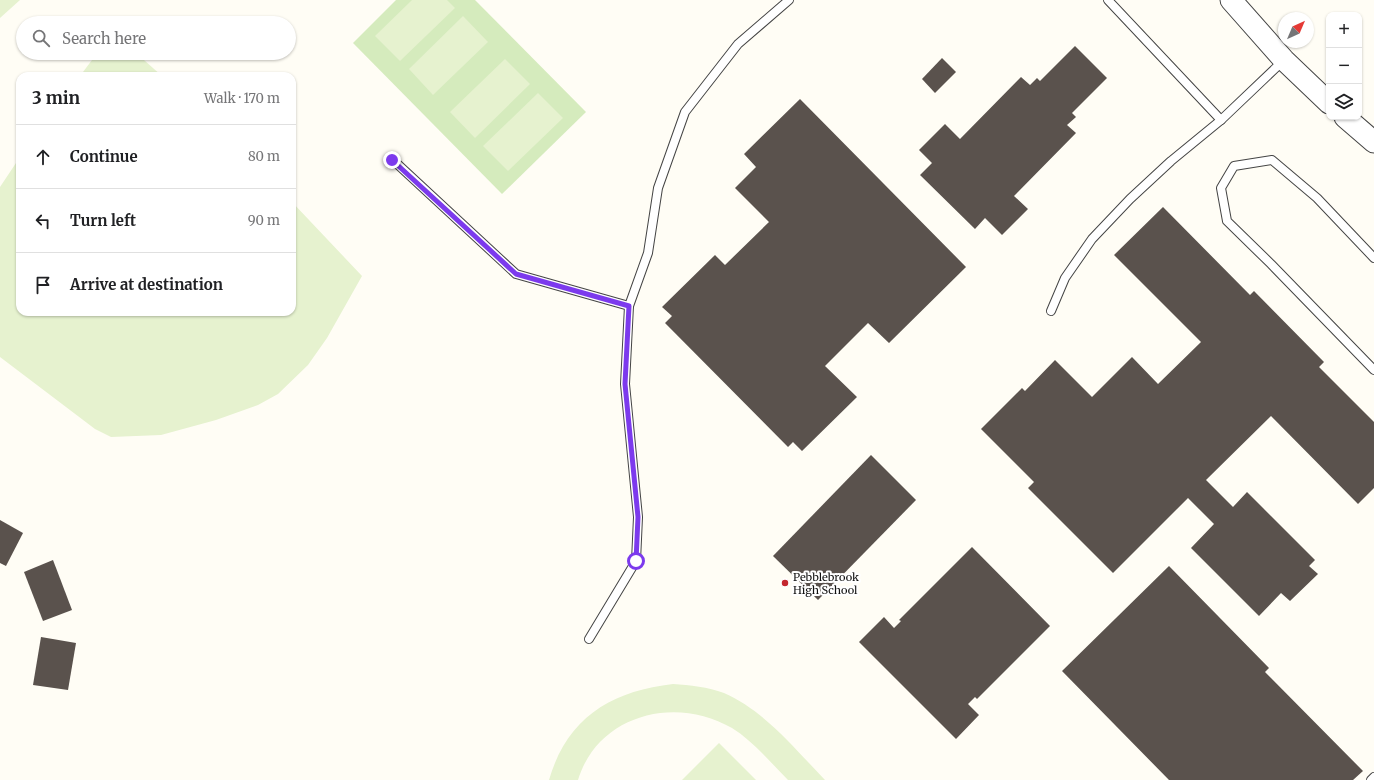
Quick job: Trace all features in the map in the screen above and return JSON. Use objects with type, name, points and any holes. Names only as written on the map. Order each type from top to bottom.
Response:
[{"type":"street","points":[[1231,0],[1284,60],[1326,100]]},
{"type":"street","points":[[1348,120],[1374,142]]},
{"type":"lane","points":[[588,639],[636,561],[638,517],[625,384],[629,306],[648,253],[658,188],[685,112],[738,44],[788,0]]},
{"type":"lane","points":[[1108,0],[1221,120]]},
{"type":"lane","points":[[1052,311],[1065,278],[1092,239],[1130,199],[1170,161],[1221,120],[1284,60]]},
{"type":"lane","points":[[392,160],[516,274],[629,306]]},
{"type":"lane","points":[[1374,258],[1317,198],[1272,160],[1234,166],[1221,188],[1227,221],[1277,269],[1374,370]]},
{"type":"lane","points":[[1371,780],[1374,777]]},
{"type":"green space","points":[[0,0],[20,0],[0,18]]},
{"type":"green space","points":[[396,0],[475,0],[586,112],[502,194],[353,43]]},
{"type":"green space","points":[[412,0],[447,0],[455,8],[400,61],[375,36]]},
{"type":"green space","points":[[463,16],[488,42],[433,95],[409,69]]},
{"type":"green space","points":[[505,59],[530,84],[475,138],[450,112]]},
{"type":"green space","points":[[92,60],[144,60],[157,72],[83,72]]},
{"type":"green space","points":[[538,93],[563,118],[508,171],[483,146]]},
{"type":"green space","points":[[16,163],[16,316],[296,316],[296,206],[362,276],[327,338],[308,365],[278,394],[258,405],[216,420],[161,435],[111,437],[95,429],[0,357],[0,187]]},
{"type":"green space","points":[[673,684],[712,689],[724,693],[739,701],[766,720],[825,780],[788,780],[754,745],[732,728],[710,718],[687,713],[664,713],[642,717],[621,726],[603,739],[588,757],[578,780],[549,780],[557,758],[567,740],[580,724],[594,711],[611,701],[630,693]]},
{"type":"green space","points":[[719,743],[756,780],[682,780]]},
{"type":"building","points":[[1075,46],[1107,78],[1072,113],[1076,117],[1067,125],[1076,133],[1014,196],[1028,209],[1002,235],[985,218],[975,229],[920,175],[932,163],[919,150],[945,124],[960,139],[1021,77],[1030,85],[1037,78],[1040,81]]},
{"type":"building","points":[[942,58],[956,72],[935,93],[922,79]]},
{"type":"building","points":[[800,99],[966,267],[889,343],[868,323],[825,366],[857,397],[802,451],[793,442],[788,447],[665,323],[672,316],[662,307],[715,255],[725,265],[769,222],[735,188],[756,167],[744,154]]},
{"type":"building","points":[[1163,207],[1250,295],[1254,291],[1324,362],[1319,367],[1374,422],[1374,488],[1358,504],[1271,416],[1206,480],[1233,507],[1247,492],[1315,560],[1309,566],[1318,574],[1290,601],[1281,593],[1259,616],[1191,548],[1214,524],[1188,498],[1113,573],[1028,488],[1034,482],[981,429],[1022,388],[1025,391],[1055,360],[1092,397],[1132,357],[1158,384],[1201,342],[1114,255]]},
{"type":"building","points":[[871,455],[916,500],[818,600],[773,556]]},
{"type":"building","points":[[0,520],[23,533],[6,566],[0,563]]},
{"type":"building","points":[[972,547],[1050,626],[977,699],[975,697],[968,704],[979,715],[956,739],[859,642],[884,617],[894,628],[901,621],[899,620]]},
{"type":"building","points":[[53,560],[72,610],[43,621],[24,572]]},
{"type":"building","points":[[1169,566],[1269,668],[1265,672],[1363,771],[1353,780],[1169,780],[1062,671]]},
{"type":"building","points":[[41,637],[76,643],[68,690],[33,685]]},
{"type":"place","name":"Pebblebrook High School","points":[[785,583]]},
{"type":"route","points":[[392,160],[516,274],[629,306],[625,384],[638,517],[636,561]]}]
